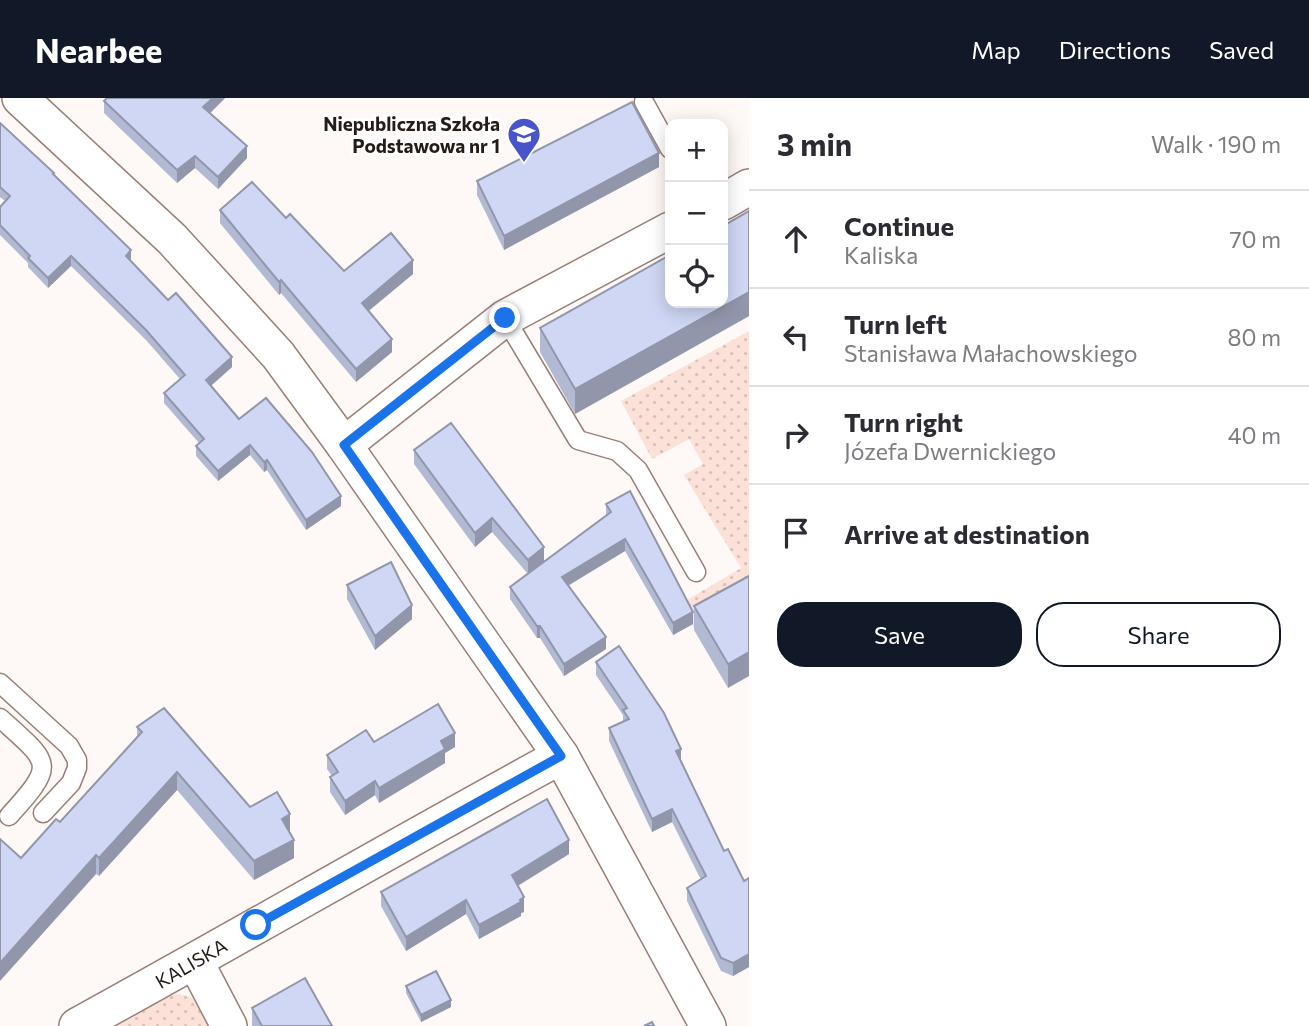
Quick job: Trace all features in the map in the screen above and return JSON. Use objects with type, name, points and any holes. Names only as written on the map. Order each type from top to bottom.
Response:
[{"type":"street","points":[[20,98],[173,239],[278,355],[561,756],[708,1026]]},
{"type":"street","points":[[728,199],[749,187]]},
{"type":"street","points":[[344,445],[505,318],[665,233]]},
{"type":"street","name":"KALISKA","points":[[77,1026],[301,898],[561,756]]},
{"type":"street","points":[[194,961],[229,1026]]},
{"type":"lane","points":[[644,102],[665,140]]},
{"type":"lane","points":[[505,318],[578,440],[617,451],[638,470],[696,572]]},
{"type":"lane","points":[[0,683],[69,746],[77,760],[71,783],[44,813]]},
{"type":"lane","points":[[0,718],[34,749],[42,764],[42,772],[36,786],[9,816]]},
{"type":"shaded area","points":[[749,331],[749,595],[693,627],[687,600],[741,568],[684,475],[703,464],[689,439],[652,459],[621,401]]},
{"type":"shaded area","points":[[177,994],[195,1001],[214,1026],[117,1026],[168,997]]},
{"type":"building","points":[[107,98],[213,98],[203,107],[247,146],[218,177],[195,156],[177,170],[104,101]]},
{"type":"building","points":[[632,102],[659,153],[504,236],[477,181]]},
{"type":"building","points":[[0,123],[131,250],[126,256],[168,300],[176,293],[232,357],[206,380],[239,419],[266,398],[312,452],[341,496],[306,520],[267,460],[264,462],[250,445],[218,471],[196,446],[204,439],[164,393],[185,375],[146,330],[71,256],[48,278],[0,225],[0,207],[10,196],[0,187]]},
{"type":"building","points":[[252,182],[286,218],[290,214],[344,271],[391,233],[413,260],[362,303],[392,339],[356,369],[220,210]]},
{"type":"building","points":[[749,211],[749,292],[728,304],[728,245],[728,223]]},
{"type":"building","points":[[665,258],[665,308],[720,308],[575,389],[540,328]]},
{"type":"building","points":[[451,423],[544,547],[528,560],[492,518],[475,533],[414,450]]},
{"type":"building","points":[[630,491],[693,612],[673,623],[625,539],[562,577],[606,637],[564,664],[540,626],[537,626],[510,587],[611,512],[606,504]]},
{"type":"building","points":[[391,562],[412,605],[375,636],[347,585]]},
{"type":"building","points":[[749,576],[749,652],[728,664],[694,606]]},
{"type":"building","points":[[619,646],[664,713],[681,749],[676,751],[724,851],[728,849],[744,881],[749,878],[749,954],[733,963],[721,958],[687,888],[706,876],[672,809],[652,819],[609,728],[629,719],[623,710],[627,708],[596,662]]},
{"type":"building","points":[[438,704],[455,733],[441,741],[445,749],[379,788],[375,781],[345,801],[330,777],[338,772],[327,755],[366,730],[374,742]]},
{"type":"building","points":[[164,708],[250,807],[277,792],[290,814],[282,819],[294,840],[254,861],[177,772],[99,858],[96,855],[0,963],[0,839],[21,858],[56,819],[60,822],[142,732],[137,727]]},
{"type":"building","points":[[547,799],[569,840],[512,875],[524,897],[521,902],[479,925],[466,900],[406,937],[381,892]]},
{"type":"building","points":[[436,971],[451,1000],[421,1015],[406,986]]},
{"type":"building","points":[[305,978],[332,1026],[262,1026],[252,1008]]},
{"type":"place","name":"Niepubliczna Szkoła Podstawowa nr 1","points":[[524,164]]},
{"type":"route","points":[[256,925],[561,756],[344,445],[505,318]]}]
